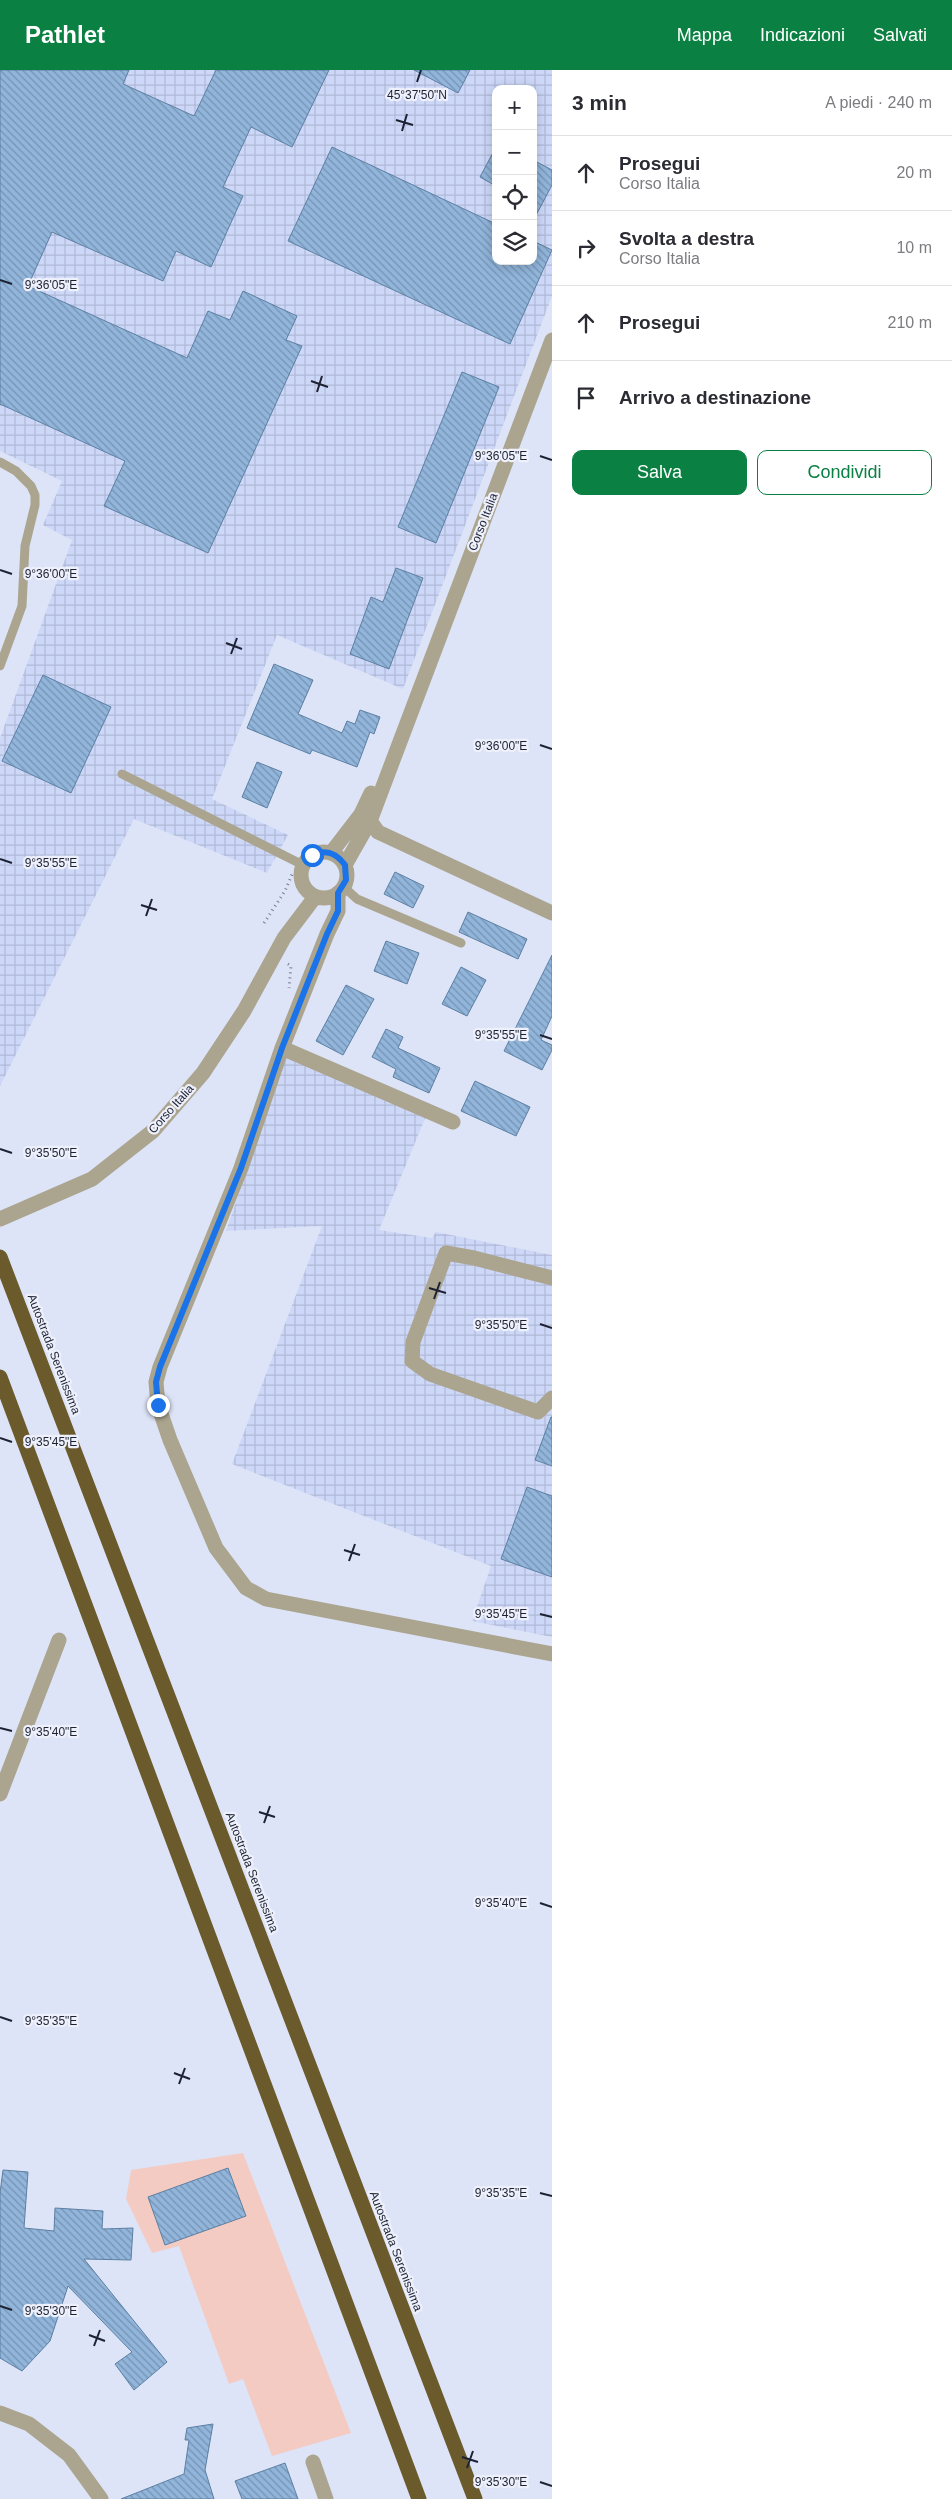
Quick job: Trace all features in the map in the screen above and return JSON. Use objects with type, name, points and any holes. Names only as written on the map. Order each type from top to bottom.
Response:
[{"type":"highway","name":"Autostrada Serenissima","points":[[0,1257],[475,2499]]},
{"type":"highway","points":[[0,1377],[419,2499]]},
{"type":"street","name":"Corso Italia","points":[[552,340],[415,704],[345,865],[347,872],[341,890],[338,911],[282,1048],[241,1168],[160,1367],[156,1382],[158,1405],[170,1440],[216,1548],[246,1588],[266,1599],[552,1654]]},
{"type":"street","name":"Corso Italia","points":[[331,853],[366,817]]},
{"type":"street","points":[[366,817],[378,832],[552,913]]},
{"type":"street","points":[[300,864],[318,852],[331,853],[345,865]]},
{"type":"street","name":"Corso Italia","points":[[0,1219],[34,1206],[92,1179],[153,1131],[203,1073],[244,1011],[309,892],[301,880],[300,864]]},
{"type":"street","points":[[309,892],[327,898],[341,890]]},
{"type":"street","points":[[282,1048],[453,1122]]},
{"type":"street","points":[[552,1278],[474,1258],[446,1253],[414,1342],[412,1360],[430,1374],[538,1412],[552,1398]]},
{"type":"street","points":[[0,1794],[59,1640]]},
{"type":"street","points":[[0,2412],[29,2424],[69,2455],[101,2499]]},
{"type":"street","points":[[313,2462],[326,2499]]},
{"type":"lane","points":[[0,462],[16,471],[31,486],[35,496],[35,505],[25,546],[22,606],[0,666]]},
{"type":"lane","points":[[122,774],[300,864]]},
{"type":"lane","points":[[341,890],[357,899],[461,943]]},
{"type":"path","points":[[264,923],[300,864]]},
{"type":"path","points":[[287,964],[291,957]]},
{"type":"shaded area","points":[[0,70],[552,70],[552,296],[403,689],[277,635],[212,799],[288,835],[267,873],[134,819],[0,1086],[0,738],[72,540],[43,525],[62,481],[0,451]]},
{"type":"shaded area","points":[[286,1055],[426,1116],[379,1230],[432,1238],[436,1232],[552,1255],[552,1637],[472,1621],[491,1566],[232,1464],[322,1226],[226,1231]]},
{"type":"shaded area","points":[[243,2153],[351,2433],[272,2456],[243,2379],[229,2384],[179,2246],[152,2253],[126,2199],[131,2170]]},
{"type":"building","points":[[0,70],[129,70],[123,84],[194,116],[216,70],[329,70],[292,147],[251,127],[223,187],[243,196],[211,267],[176,251],[163,281],[52,232],[28,286],[187,358],[208,311],[230,320],[243,291],[297,316],[286,340],[302,346],[208,553],[104,506],[125,461],[0,404]]},
{"type":"building","points":[[414,70],[470,70],[458,93]]},
{"type":"building","points":[[332,147],[492,222],[492,265],[537,265],[537,243],[552,250],[510,344],[288,241]]},
{"type":"building","points":[[492,154],[492,184],[480,177]]},
{"type":"building","points":[[537,162],[552,170],[552,185],[537,213]]},
{"type":"building","points":[[462,372],[499,387],[436,543],[398,527]]},
{"type":"building","points":[[396,568],[423,578],[389,669],[350,654],[371,597],[383,602]]},
{"type":"building","points":[[274,664],[313,680],[298,714],[342,733],[347,721],[355,724],[360,710],[380,717],[374,734],[370,732],[357,767],[312,750],[310,754],[247,728]]},
{"type":"building","points":[[43,675],[111,707],[71,793],[2,761]]},
{"type":"building","points":[[257,762],[282,772],[267,808],[242,797]]},
{"type":"building","points":[[395,872],[424,886],[413,908],[384,894]]},
{"type":"building","points":[[468,912],[527,939],[518,959],[459,932]]},
{"type":"building","points":[[386,941],[419,953],[407,984],[374,971]]},
{"type":"building","points":[[552,955],[552,1016],[541,1040],[552,1045],[552,1050],[542,1070],[504,1051]]},
{"type":"building","points":[[461,967],[486,980],[467,1016],[442,1004]]},
{"type":"building","points":[[346,985],[374,999],[343,1055],[316,1041]]},
{"type":"building","points":[[386,1029],[403,1037],[398,1048],[440,1068],[429,1093],[393,1077],[396,1069],[372,1057]]},
{"type":"building","points":[[475,1081],[530,1107],[516,1136],[461,1111]]},
{"type":"building","points":[[552,1417],[552,1466],[535,1460]]},
{"type":"building","points":[[527,1487],[552,1496],[552,1577],[501,1559]]},
{"type":"building","points":[[228,2168],[246,2216],[165,2245],[148,2197]]},
{"type":"building","points":[[3,2170],[28,2172],[24,2228],[54,2231],[55,2208],[103,2211],[102,2229],[133,2228],[131,2260],[84,2259],[167,2362],[134,2390],[115,2364],[132,2352],[68,2286],[50,2341],[22,2371],[0,2358],[0,2193]]},
{"type":"building","points":[[213,2424],[205,2470],[214,2499],[121,2499],[184,2474],[189,2440],[185,2440],[187,2428]]},
{"type":"building","points":[[285,2463],[298,2499],[242,2499],[235,2481]]},
{"type":"route","points":[[158,1405],[156,1382],[160,1367],[241,1168],[282,1048],[338,911],[338,893],[344,887],[346,880],[347,872],[345,865],[337,856],[331,853],[318,852],[312,855]]}]
